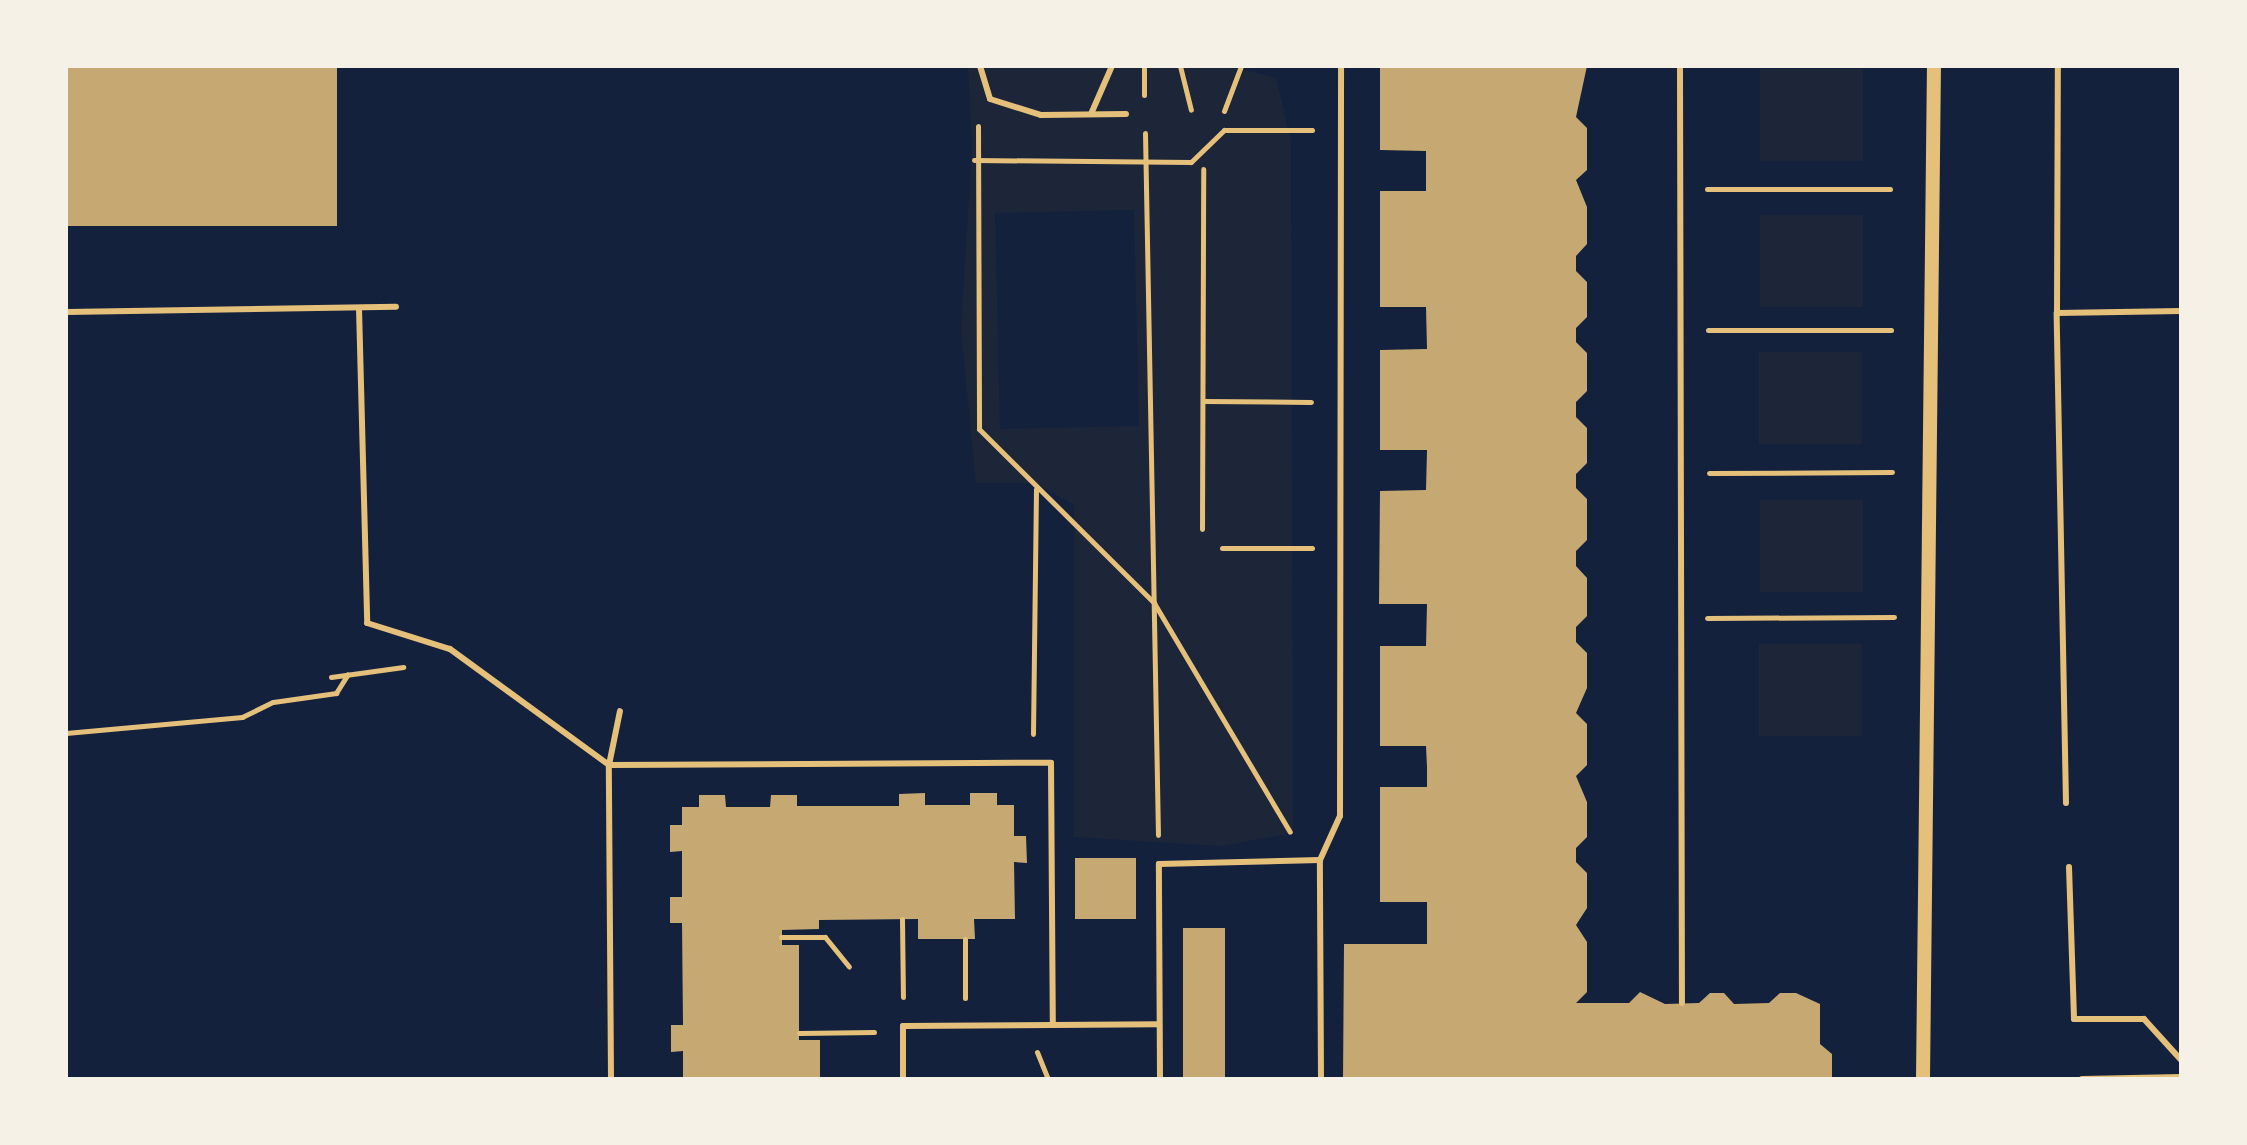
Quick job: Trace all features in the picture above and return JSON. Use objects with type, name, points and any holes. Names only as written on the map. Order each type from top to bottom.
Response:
[{"type":"street","points":[[1923,1079],[1934,66]]},
{"type":"lane","points":[[980,66],[990,99],[1041,115],[1126,114]]},
{"type":"lane","points":[[1091,114],[1112,66]]},
{"type":"lane","points":[[1321,1079],[1320,860],[1340,816],[1341,66]]},
{"type":"lane","points":[[1680,66],[1682,1003]]},
{"type":"lane","points":[[2058,67],[2057,313],[2066,803]]},
{"type":"lane","points":[[66,312],[396,307]]},
{"type":"lane","points":[[359,308],[367,623],[464,659],[609,765],[1051,763],[1053,1025]]},
{"type":"lane","points":[[2057,313],[2181,311]]},
{"type":"lane","points":[[611,1079],[609,765],[620,711]]},
{"type":"lane","points":[[1160,1079],[1159,864],[1320,860]]},
{"type":"lane","points":[[2069,867],[2074,1019],[2144,1019],[2181,1060]]},
{"type":"lane","points":[[903,1079],[903,1029],[1159,1024]]},
{"type":"lane","points":[[2082,1079],[2181,1077]]},
{"type":"path","points":[[1144,66],[1159,864]]},
{"type":"path","points":[[1180,66],[1191,110]]},
{"type":"path","points":[[1224,111],[1241,66]]},
{"type":"path","points":[[1306,861],[1154,603],[979,429],[974,160],[1191,162],[1224,130],[1340,131]]},
{"type":"path","points":[[1202,529],[1203,169]]},
{"type":"path","points":[[1680,189],[1890,189]]},
{"type":"path","points":[[1680,330],[1891,330]]},
{"type":"path","points":[[1203,401],[1340,402]]},
{"type":"path","points":[[1681,473],[1892,472]]},
{"type":"path","points":[[1033,763],[1036,489]]},
{"type":"path","points":[[1034,686],[1035,504]]},
{"type":"path","points":[[1222,548],[1341,548]]},
{"type":"path","points":[[1680,618],[1894,617]]},
{"type":"path","points":[[331,677],[464,659]]},
{"type":"path","points":[[66,733],[242,717],[273,702],[336,693],[348,674]]},
{"type":"path","points":[[799,1033],[903,1029],[902,919]]},
{"type":"path","points":[[781,937],[825,937],[849,967]]},
{"type":"path","points":[[965,939],[966,1026]]},
{"type":"shaded area","points":[[968,66],[1229,66],[1276,78],[1291,141],[1293,833],[1221,846],[1074,837],[1074,505],[1036,483],[976,483],[961,329],[972,148]],"holes":[[[1134,210],[1139,426],[1000,429],[995,213]]]},
{"type":"shaded area","points":[[1760,69],[1863,69],[1863,161],[1760,161]]},
{"type":"shaded area","points":[[1760,215],[1863,215],[1863,307],[1760,307]]},
{"type":"shaded area","points":[[1759,352],[1862,352],[1862,444],[1759,444]]},
{"type":"shaded area","points":[[1760,500],[1863,500],[1863,592],[1760,592]]},
{"type":"shaded area","points":[[1759,644],[1862,644],[1862,736],[1759,736]]},
{"type":"building","points":[[66,66],[337,66],[337,226],[66,226]]},
{"type":"building","points":[[1380,66],[1587,66],[1576,117],[1587,128],[1587,170],[1576,180],[1587,207],[1587,244],[1576,256],[1576,271],[1587,282],[1587,317],[1576,328],[1576,342],[1587,353],[1587,391],[1576,402],[1576,417],[1587,428],[1587,463],[1576,474],[1576,488],[1587,499],[1587,540],[1576,551],[1576,566],[1587,578],[1587,616],[1576,627],[1576,642],[1587,653],[1587,688],[1576,713],[1587,724],[1587,765],[1576,776],[1587,802],[1587,837],[1576,848],[1576,862],[1587,873],[1587,908],[1576,925],[1587,942],[1587,992],[1576,1003],[1629,1003],[1640,992],[1665,1004],[1699,1003],[1710,993],[1724,993],[1734,1004],[1769,1003],[1780,993],[1796,993],[1820,1004],[1820,1044],[1832,1054],[1832,1079],[1343,1079],[1344,944],[1427,944],[1427,902],[1380,902],[1380,787],[1427,787],[1427,767],[1426,746],[1380,746],[1380,646],[1426,646],[1427,604],[1379,604],[1380,491],[1426,490],[1427,450],[1380,450],[1380,350],[1427,349],[1426,307],[1380,307],[1380,191],[1426,191],[1426,151],[1380,150]]},
{"type":"building","points":[[925,793],[925,805],[970,805],[970,793],[997,793],[997,805],[1014,805],[1014,836],[1026,836],[1027,863],[1014,862],[1015,919],[974,919],[975,939],[918,939],[918,919],[819,920],[819,929],[782,930],[782,945],[799,945],[799,1040],[820,1040],[820,1079],[683,1079],[683,1051],[671,1052],[671,1025],[683,1025],[682,923],[670,923],[670,897],[682,897],[682,851],[670,852],[670,825],[682,825],[682,807],[699,807],[699,795],[725,795],[726,807],[770,807],[771,795],[797,795],[797,806],[899,806],[899,794]]},
{"type":"building","points":[[1075,858],[1136,858],[1136,919],[1075,919]]},
{"type":"building","points":[[1183,928],[1225,928],[1225,1079],[1183,1079]]}]
